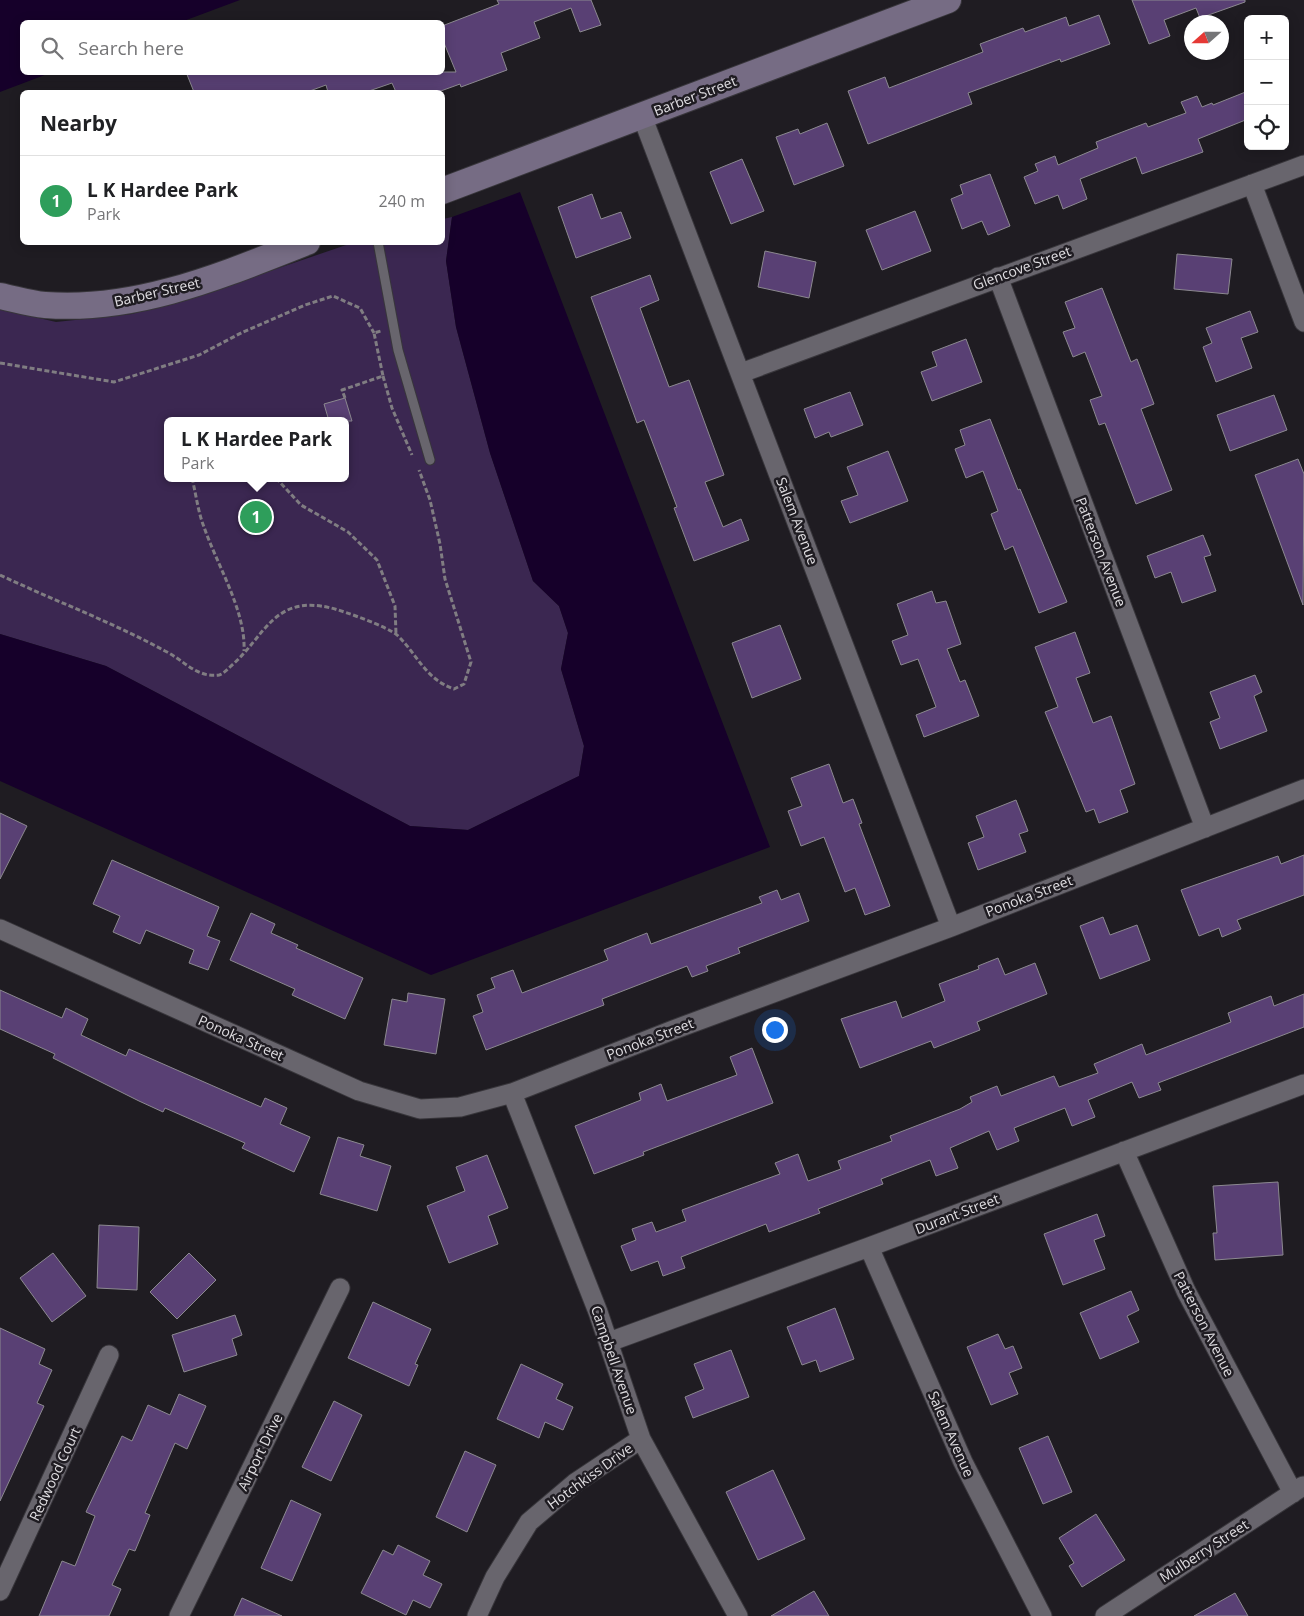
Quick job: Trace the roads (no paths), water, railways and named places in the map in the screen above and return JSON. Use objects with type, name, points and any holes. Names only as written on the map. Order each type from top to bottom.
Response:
[{"type":"street","name":"Barber Street","points":[[445,190],[948,0]]},
{"type":"street","name":"Salem Avenue","points":[[642,116],[950,927]]},
{"type":"street","name":"Glencove Street","points":[[741,373],[1304,165]]},
{"type":"street","points":[[1252,184],[1304,322]]},
{"type":"street","name":"Barber Street","points":[[0,296],[44,306],[119,304],[195,285],[300,245]]},
{"type":"street","name":"Patterson Avenue","points":[[998,277],[1205,828]]},
{"type":"street","name":"Ponoka Street","points":[[0,929],[359,1091],[420,1109],[460,1107],[512,1093],[1304,790]]},
{"type":"street","name":"Durant Street","points":[[609,1342],[1304,1084]]},
{"type":"street","name":"Campbell Avenue","points":[[512,1093],[609,1342],[641,1439],[738,1616]]},
{"type":"street","name":"Patterson Avenue","points":[[1124,1151],[1186,1291],[1299,1489]]},
{"type":"street","name":"Salem Avenue","points":[[869,1247],[963,1462],[1042,1616]]},
{"type":"street","name":"Airport Drive","points":[[179,1616],[340,1288]]},
{"type":"street","name":"Redwood Court","points":[[0,1591],[109,1355]]},
{"type":"street","name":"Hotchkiss Drive","points":[[477,1616],[496,1577],[529,1522],[575,1483],[641,1439]]},
{"type":"street","name":"Mulberry Street","points":[[1105,1616],[1299,1489]]},
{"type":"lane","points":[[379,245],[394,328],[430,460]]},
{"type":"place","name":"L K Hardee Park","points":[[256,517]]}]
